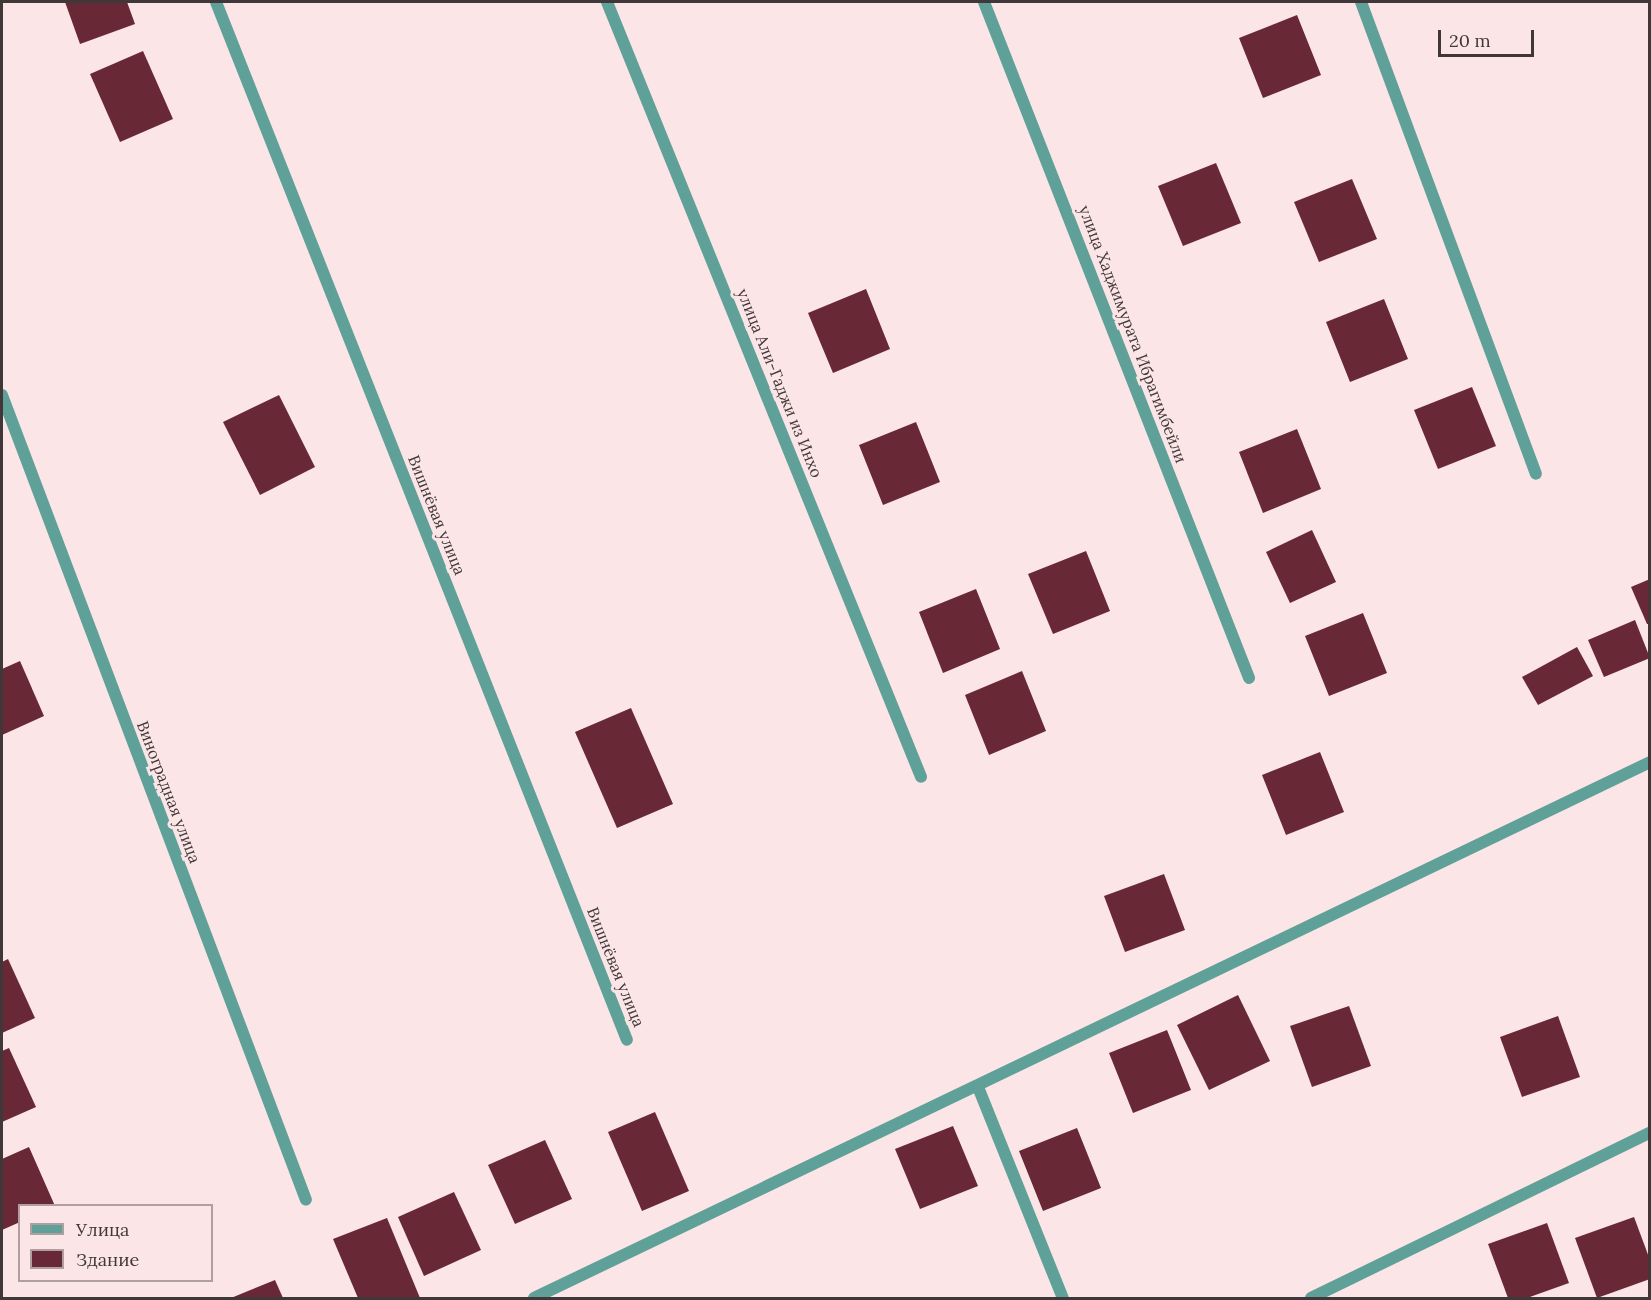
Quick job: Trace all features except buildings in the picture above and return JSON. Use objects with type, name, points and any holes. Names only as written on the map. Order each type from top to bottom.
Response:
[{"type":"street","name":"Вишнёвая улица","points":[[216,2],[627,1040]]},
{"type":"street","name":"улица Али-Гаджи из Инхо","points":[[607,2],[921,777]]},
{"type":"street","name":"улица Хаджимурата Ибрагимбейли","points":[[984,2],[1249,678]]},
{"type":"street","points":[[1361,2],[1536,474]]},
{"type":"street","name":"Виноградная улица","points":[[2,395],[306,1200]]},
{"type":"street","points":[[534,1299],[1650,762]]},
{"type":"street","points":[[978,1087],[1063,1299]]},
{"type":"street","points":[[1311,1299],[1650,1133]]}]
